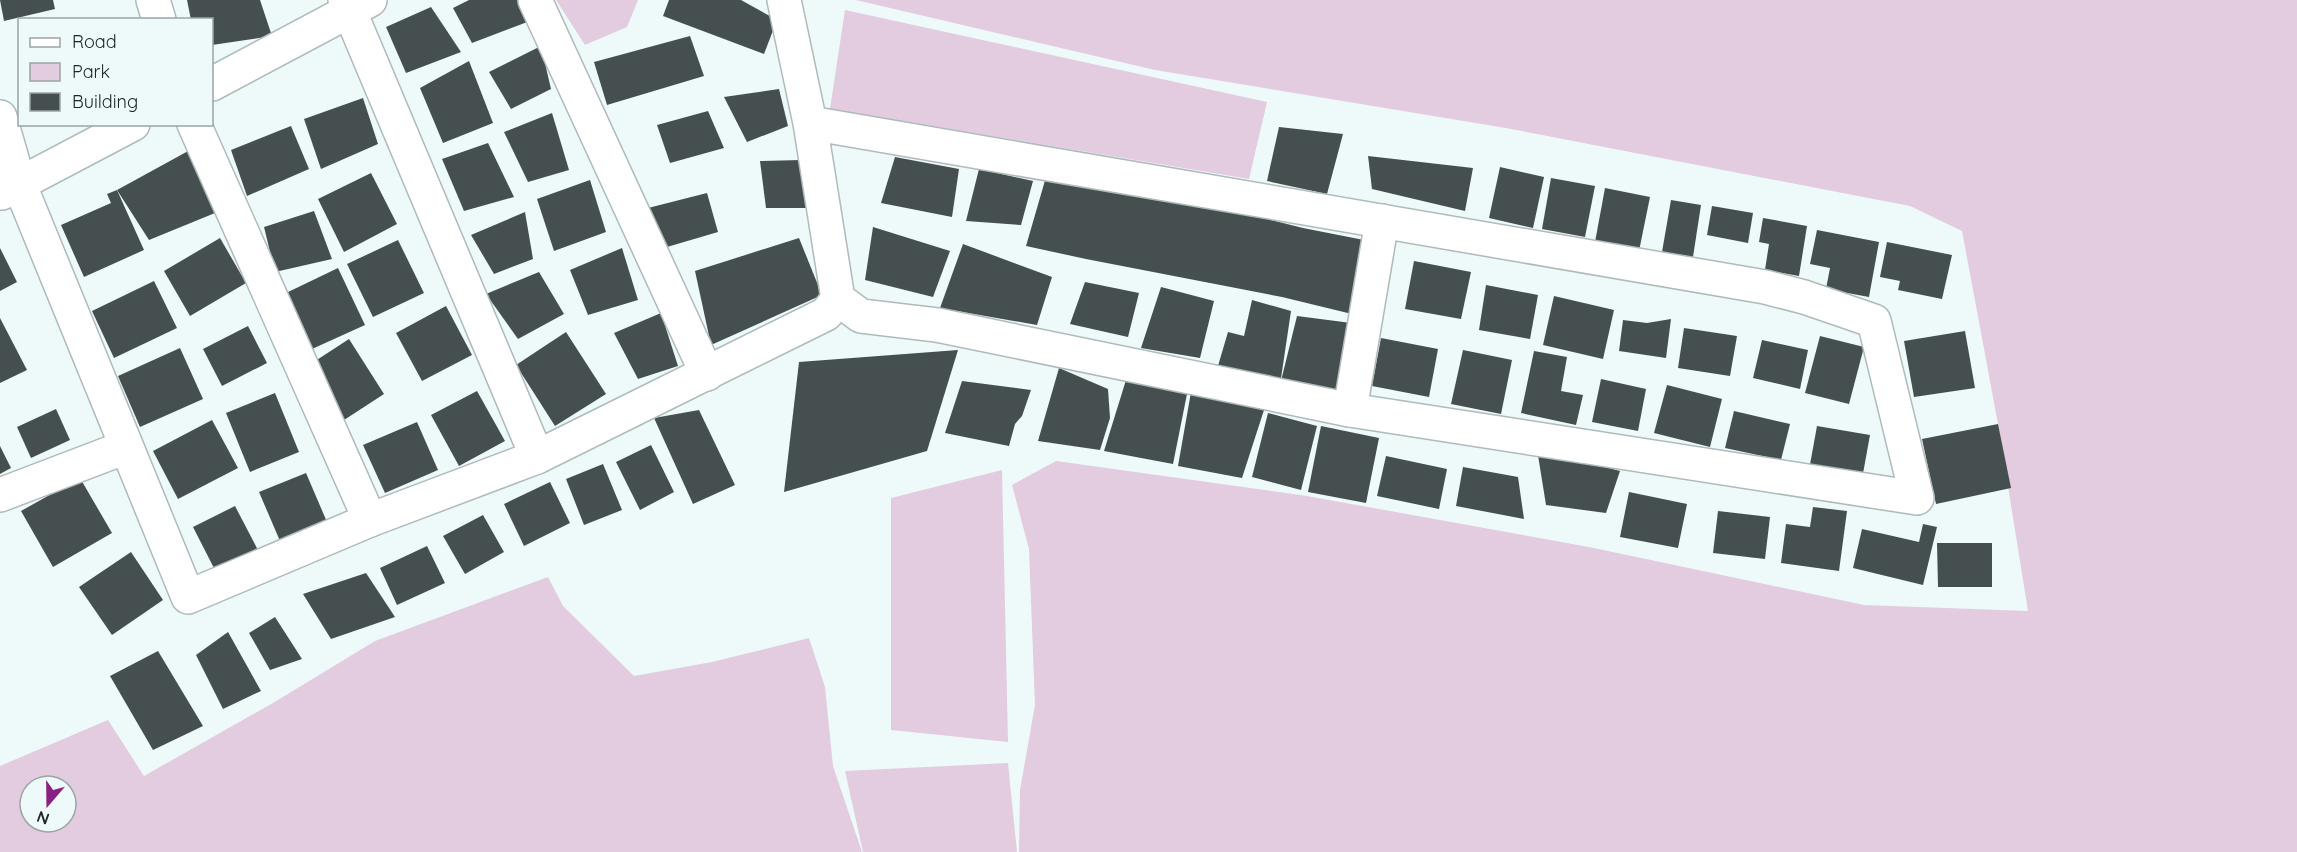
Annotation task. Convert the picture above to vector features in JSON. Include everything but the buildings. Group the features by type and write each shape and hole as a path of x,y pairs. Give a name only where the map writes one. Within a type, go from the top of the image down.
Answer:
{"street":[{"path":"153,0 158,18"},
{"path":"535,0 707,374"},
{"path":"784,0 810,123 838,299 861,316 937,325 1350,410 1917,498 1874,321 1804,297 1765,287 810,123"},
{"path":"213,83 355,4 537,457"},
{"path":"0,117 9,189 126,447 188,597 370,520 537,457 826,314 838,299"},
{"path":"9,189 129,126"},
{"path":"195,126 370,520"},
{"path":"1350,410 1382,221"},
{"path":"0,495 126,447"}],"green space":[{"path":"556,0 638,0 627,27 585,45"},
{"path":"856,0 2297,0 2297,852 1019,852 1020,790 1035,705 1029,549 1012,485 1056,461 1307,496 1589,547 1864,605 2028,611 1998,424 1962,231 1910,206 1506,128 1155,70"},
{"path":"845,10 1267,102 1249,179 830,109"},
{"path":"1002,470 1008,742 891,730 891,498"},
{"path":"548,577 563,606 634,676 712,662 809,638 825,687 833,766 862,852 0,852 0,766 108,720 144,776 273,703 375,641"},
{"path":"1008,763 1017,852 863,852 845,771"}]}
